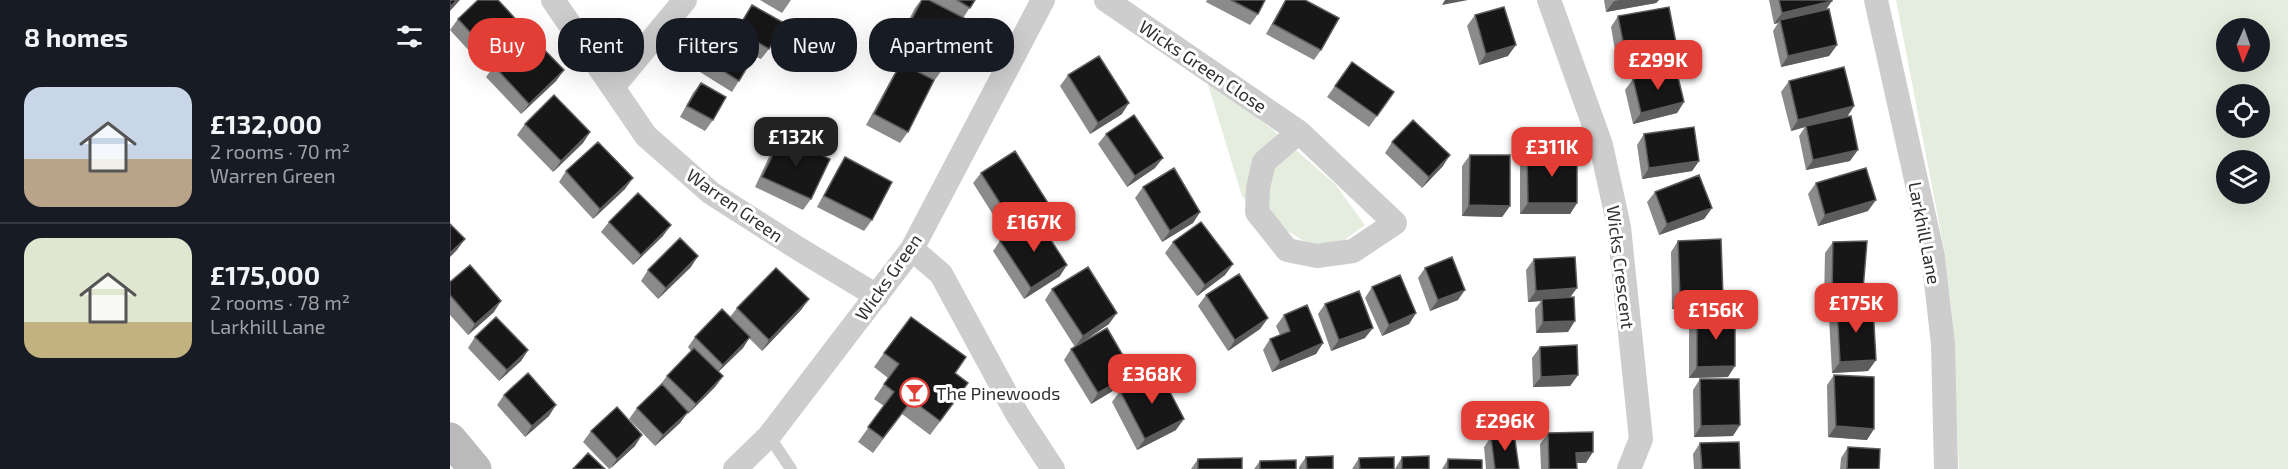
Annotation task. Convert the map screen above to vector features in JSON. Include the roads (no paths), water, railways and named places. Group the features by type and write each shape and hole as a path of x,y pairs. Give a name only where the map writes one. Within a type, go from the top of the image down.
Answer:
{"street":[{"name":"Warren Green","path":"553,0 646,136 711,193 877,296"},
{"path":"613,87 686,0"},
{"name":"Wicks Green","path":"735,469 769,436 912,249 1043,0"},
{"name":"Wicks Green Close","path":"1106,0 1299,132 1395,223 1353,251 1317,256 1287,250 1257,212 1258,188 1264,162 1299,132"},
{"name":"Wicks Crescent","path":"1549,0 1601,145 1619,227 1641,439 1629,469"},
{"name":"Larkhill Lane","path":"1876,0 1933,256 1943,344 1946,469"},
{"path":"912,249 941,274 1017,414 1053,469"},
{"path":"450,439 475,469"}],"lane":[{"path":"769,436 791,469"}],"place":[{"name":"The Pinewoods","path":"915,393"}]}
